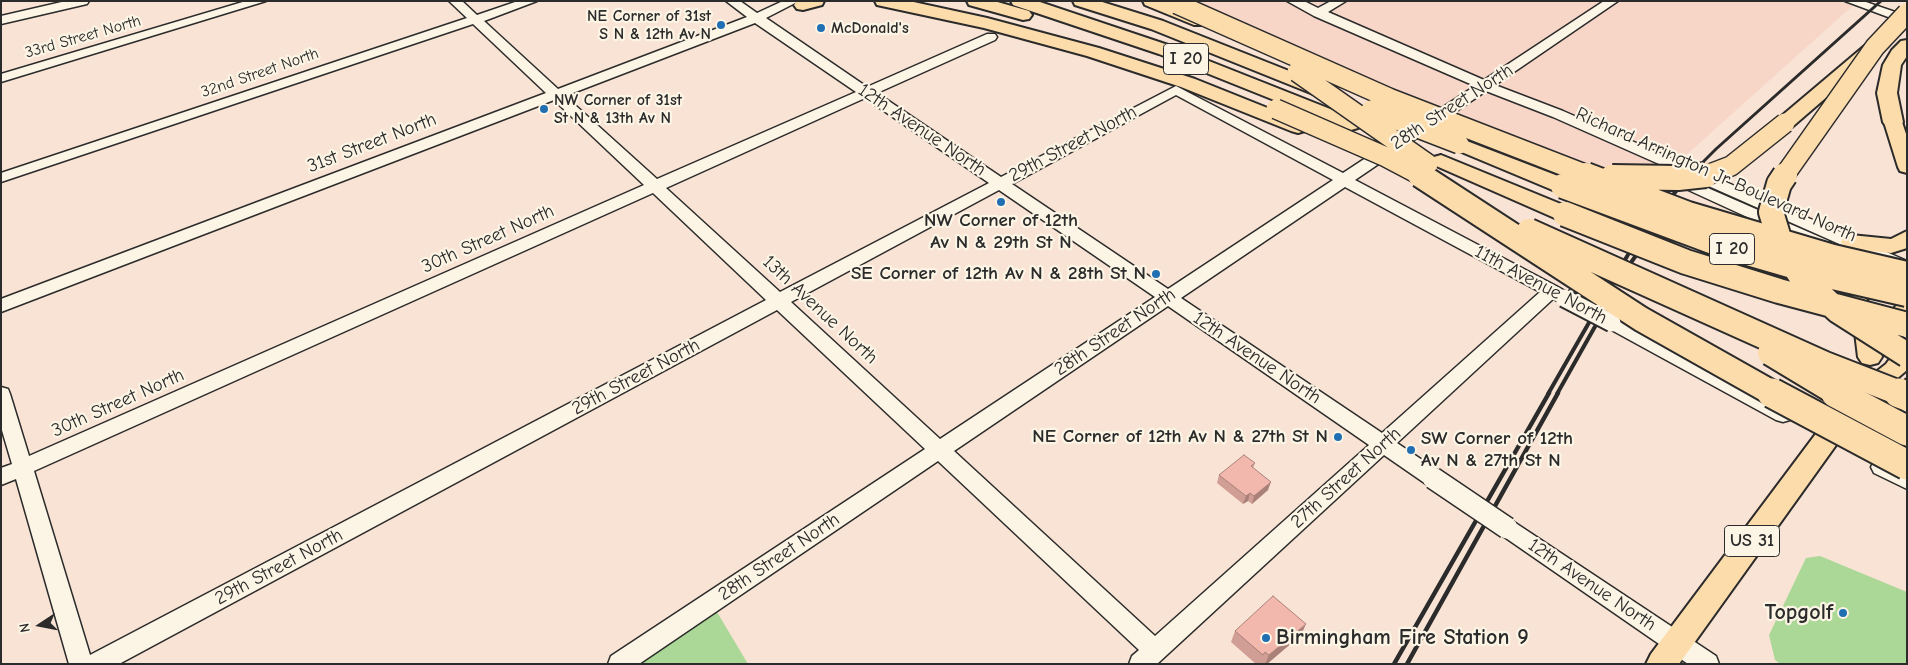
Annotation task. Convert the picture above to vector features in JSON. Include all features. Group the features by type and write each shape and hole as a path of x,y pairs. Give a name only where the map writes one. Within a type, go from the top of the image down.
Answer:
{"highway":[{"path":"883,1 950,15 1093,52 1188,83 1253,108 1825,364 1907,396"},
{"path":"975,1 1131,51 1276,109 1386,157 1430,180 1641,319 1707,358 1907,466"},
{"name":"I 20","path":"1019,1 1156,47 1351,124 1471,174 1499,194 1560,219 1779,291 1907,325"},
{"name":"I 20","path":"1081,1 1157,25 1459,144 1562,178 1727,248 1820,274 1907,294"},
{"path":"1151,1 1228,34 1274,58 1312,82 1468,193 1642,307 1754,372 1907,454"},
{"path":"1174,3 1389,98 1680,211 1738,231 1818,253 1907,274"},
{"path":"1562,178 1604,176 1643,179 1678,178 1710,174 1731,166 1750,154 1875,47 1907,13"},
{"path":"1900,127 1887,93 1892,66 1898,54 1907,46"},
{"path":"1875,47 1779,184 1772,212 1774,227 1781,245 1802,278 1838,310 1907,354"},
{"path":"1560,219 1827,388 1907,431"}],"main road":[{"path":"1900,127 1907,167"},
{"path":"1783,227 1821,256 1847,283 1864,316 1870,357 1865,393"},
{"path":"1852,242 1891,246 1902,243 1907,238"},
{"path":"1870,357 1907,307"},
{"name":"US 31","path":"1669,653 1828,438 1865,393 1894,370 1907,354"}],"street":[{"path":"1,16 55,1"},
{"path":"1,20 83,1"},
{"name":"33rd Street North","path":"1,78 260,1"},
{"name":"13th Avenue North","path":"455,1 939,450 1148,657"},
{"name":"32nd Street North","path":"1,178 531,1"},
{"name":"12th Avenue North","path":"732,1 1507,528 1669,653 1708,664"},
{"name":"Richard Arrington Jr Boulevard North","path":"1293,1 1484,86 1558,114 1907,267"},
{"path":"1318,12 1340,1"},
{"name":"28th Street North","path":"619,664 1612,1"},
{"path":"1851,1 1907,20"},
{"name":"31st Street North","path":"1,306 756,18 806,2"},
{"name":"30th Street North","path":"1,477 991,37"},
{"name":"11th Avenue North","path":"1176,90 1907,481"},
{"name":"29th Street North","path":"96,664 1176,90"},
{"name":"Richard Arrington Jr Boulevard North","path":"1512,98 1549,122 1907,282"},
{"name":"27th Street North","path":"1148,657 1384,444 1558,294"},
{"path":"1,394 81,664"}],"shaded area":[{"path":"1146,1 1858,1 1646,191"}],"green space":[{"name":"Topgolf","path":"1820,556 1907,592 1907,664 1780,664 1775,660 1769,635 1806,558"},
{"path":"714,607 748,664 631,664"}],"building":[{"path":"1244,455 1255,463 1251,466 1271,482 1254,496 1250,493 1246,496 1219,475"},
{"name":"Birmingham Fire Station 9","path":"1273,596 1306,624 1269,655 1265,652 1263,655 1235,631"}],"railway":[{"path":"1690,175 1716,149 1881,1"},
{"path":"1548,394 1641,232 1690,175"},
{"path":"1630,264 1667,211"},
{"path":"1557,394 1597,323"},
{"path":"1394,664 1549,393"},
{"path":"1407,664 1558,393"}],"place":[{"name":"NE Corner of 31st S N & 12th Av N","path":"721,25"},
{"name":"McDonald's","path":"821,28"},
{"name":"NW Corner of 31st St N & 13th Av N","path":"544,109"},
{"name":"NW Corner of 12th Av N & 29th St N","path":"1001,202"},
{"name":"SE Corner of 12th Av N & 28th St N","path":"1156,274"},
{"name":"NE Corner of 12th Av N & 27th St N","path":"1338,437"},
{"name":"SW Corner of 12th Av N & 27th St N","path":"1411,450"},
{"name":"Topgolf","path":"1843,613"},
{"name":"Birmingham Fire Station 9","path":"1266,638"}]}
